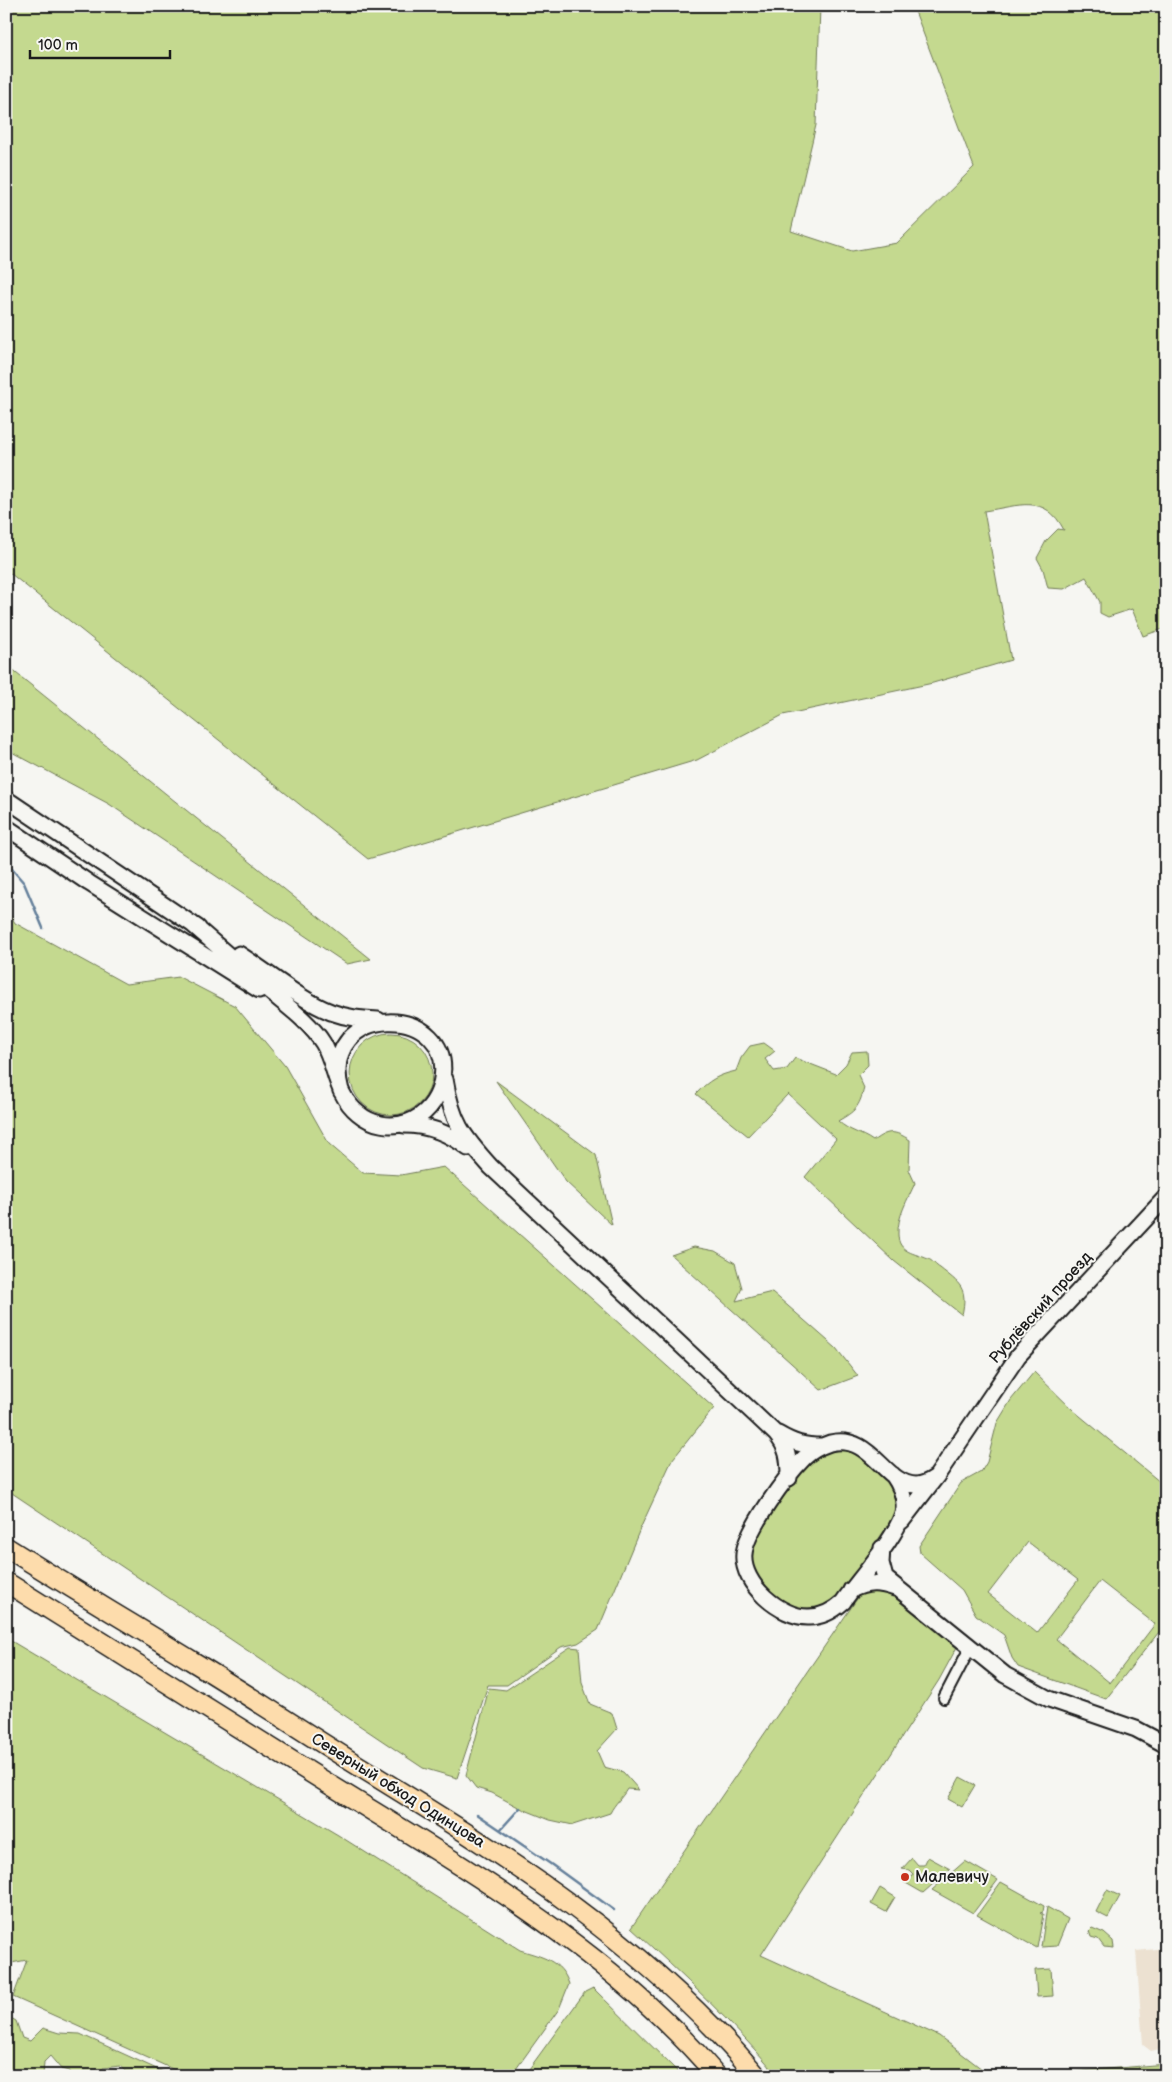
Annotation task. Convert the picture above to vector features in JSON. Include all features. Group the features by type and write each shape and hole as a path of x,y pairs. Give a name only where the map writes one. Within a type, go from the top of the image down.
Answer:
{"highway":[{"name":"Северный обход Одинцова","path":"6,1547 194,1662 546,1885 620,1940 665,1979 730,2043 757,2076"},
{"name":"Северный обход Одинцова","path":"6,1582 432,1848 528,1911 607,1970 676,2032 717,2076"}],"street":[{"path":"6,799 313,1003 348,1017 410,1024 425,1033 436,1047 442,1063 449,1103 456,1124 466,1139 491,1167 776,1434 785,1444 789,1458 789,1478"},
{"path":"6,827 234,976 287,1006"},
{"path":"191,923 287,1006 323,1044 341,1091 350,1106 363,1117 387,1125 415,1125 448,1135 491,1167"},
{"path":"341,1091 339,1065 344,1049 361,1029 385,1020"},
{"path":"387,1125 412,1120 432,1104 440,1088 442,1063"},
{"name":"Рублёвский проезд","path":"898,1525 936,1477 1018,1356 1166,1197"},
{"path":"776,1434 792,1443 804,1446 822,1446 847,1442 862,1448 877,1459 893,1476 905,1483 926,1484 936,1477"},
{"path":"822,1446 804,1457 746,1540 744,1556 747,1572 755,1587 784,1610 808,1617 823,1616 833,1611 851,1590 883,1548 898,1525 904,1509 904,1498 893,1476"},
{"path":"883,1548 882,1571 885,1578 1005,1675 1049,1699 1136,1729 1166,1745"},
{"path":"851,1590 863,1584 873,1583 895,1588"},
{"path":"944,1698 970,1648"}],"shaded area":[{"path":"1166,1948 1166,2051 1164,2048 1151,2051 1143,2045 1136,1951"}],"green space":[{"path":"6,6 820,6 816,125 791,231 852,251 897,243 974,167 913,6 1166,6 1166,628 1143,636 1132,609 1108,617 1100,613 1100,602 1086,577 1064,589 1048,588 1043,569 1037,558 1046,541 1058,529 1064,530 1057,518 1048,511 1040,506 1020,505 984,511 1011,660 933,683 783,715 697,760 368,859 6,570"},
{"path":"6,665 371,959 347,964 109,804 6,749"},
{"path":"6,907 15,923 126,984 179,977 235,1006 285,1066 329,1144 363,1173 401,1175 444,1167 714,1408 672,1460 640,1529 598,1630 578,1643 561,1647 507,1685 488,1685 457,1778 423,1768 6,1489"},
{"path":"391,1033 407,1037 420,1045 428,1058 432,1074 428,1090 420,1103 407,1111 391,1115 375,1111 362,1103 354,1090 350,1074 354,1058 362,1045 375,1037"},
{"path":"764,1043 775,1051 765,1059 774,1071 787,1069 795,1058 836,1074 846,1064 852,1052 867,1051 868,1065 858,1075 864,1088 858,1105 838,1121 847,1128 873,1141 887,1133 900,1134 910,1140 909,1170 915,1183 899,1221 899,1240 904,1249 929,1260 953,1278 961,1287 964,1298 962,1315 894,1261 805,1177 836,1139 788,1094 748,1136 696,1094 714,1079 736,1071 741,1058 750,1046"},
{"path":"496,1081 596,1155 612,1225 566,1182"},
{"path":"694,1247 715,1251 735,1263 742,1288 736,1301 772,1292 836,1348 858,1376 821,1390 671,1255"},
{"path":"1034,1372 1074,1411 1166,1487 1166,1623 1106,1699 1018,1667 1012,1658 1004,1635 976,1615 962,1590 920,1553 919,1546 961,1483 981,1472 987,1462 997,1423 1011,1400","holes":["1028,1542 1078,1580 1037,1633 988,1594","1100,1581 1155,1624 1110,1683 1056,1639"]},
{"path":"834,1448 854,1450 884,1472 896,1496 895,1515 841,1594 825,1606 798,1609 762,1585 756,1576 749,1558 755,1533 808,1461"},
{"path":"866,1590 889,1591 957,1647 939,1680 761,1955 939,2036 991,2076 778,2076 707,1999 631,1928 859,1596"},
{"path":"6,1638 338,1835 520,1950 556,1965 566,1976 569,1984 559,2009 511,2076 188,2076 13,1997 27,1960 6,1964"},
{"path":"570,1647 579,1648 582,1683 590,1704 612,1713 617,1729 597,1751 604,1767 623,1772 639,1790 627,1789 610,1813 573,1825 550,1820 520,1808 492,1793 476,1788 466,1775 489,1688 506,1690"},
{"path":"960,1777 975,1785 962,1807 948,1799"},
{"path":"928,1857 950,1869 923,1893 904,1882 910,1880 913,1874 909,1870 902,1869 912,1858 918,1865 924,1865"},
{"path":"965,1861 998,1880 973,1913 932,1890"},
{"path":"1001,1882 1044,1906 1043,1912 1040,1913 1043,1915 1037,1948 977,1915"},
{"path":"880,1888 895,1897 886,1912 871,1904"},
{"path":"1107,1890 1120,1896 1108,1918 1096,1912"},
{"path":"1047,1907 1068,1919 1057,1946 1041,1947"},
{"path":"1092,1928 1104,1933 1113,1941 1114,1948 1104,1947 1098,1939 1091,1937 1089,1931"},
{"path":"1051,1969 1053,1996 1037,1997 1035,1970"},
{"path":"593,1988 682,2076 524,2076 585,1992"},
{"path":"6,2015 16,2021 22,2038 30,2041 43,2028 59,2033 80,2034 172,2076 132,2076 120,2066 103,2068 99,2076 70,2076 69,2071 61,2069 50,2056 44,2062 43,2076 6,2076"},
{"path":"1166,2064 1166,2076 1022,2076"}],"waterway":[{"path":"6,862 24,883 43,928"},
{"path":"501,1829 520,1808"},
{"path":"477,1814 614,1910"}],"place":[{"name":"Малевичу","path":"905,1877"}]}
